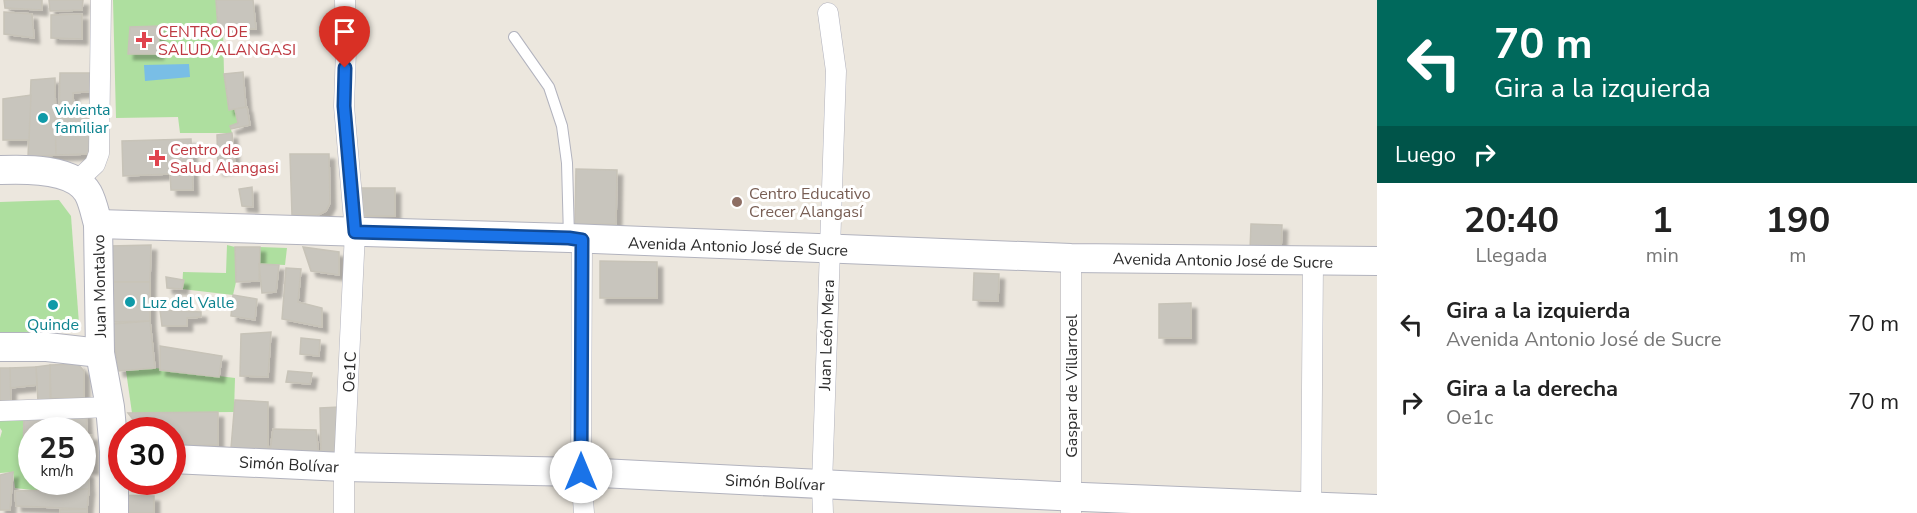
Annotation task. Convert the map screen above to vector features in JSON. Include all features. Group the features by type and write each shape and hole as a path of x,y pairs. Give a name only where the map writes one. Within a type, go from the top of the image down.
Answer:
{"street":[{"path":"0,170 26,169 65,176 77,181 95,164 99,153 101,0"},
{"path":"345,0 344,106 355,232"},
{"name":"Juan León Mera","path":"823,513 828,249 835,139 836,71 828,13"},
{"name":"Juan Montalvo","path":"77,181 87,191 98,224 100,352 112,417"},
{"name":"Avenida Antonio José de Sucre","path":"98,224 1071,258 1377,261"},
{"name":"Oe1C","path":"344,513 355,232"},
{"path":"575,239 584,513"},
{"name":"Gaspar de Villarroel","path":"1071,258 1071,505"},
{"path":"1311,509 1312,262"},
{"path":"0,347 47,347 100,352"},
{"path":"0,411 110,407"},
{"name":"Simón Bolívar","path":"186,460 344,467 581,472 822,485 1071,505 1377,509"},
{"name":"Juan Montalvo","path":"114,513 115,495"}],"lane":[{"path":"514,37 549,87 562,126 575,239"}],"green space":[{"path":"113,0 216,0 218,28 223,29 224,74 229,109 235,109 238,123 230,126 232,133 180,133 178,117 116,118"},
{"path":"59,200 71,216 79,324 72,330 0,333 0,202"},
{"path":"227,245 235,247 236,282 233,295 182,289 183,272 226,273"},
{"path":"260,247 287,248 285,265 259,264"},
{"path":"155,368 235,378 234,412 132,413 126,371"},
{"path":"0,414 24,414 24,417 18,417 18,488 15,488 13,472 0,473 2,431"}],"water":[{"path":"189,64 190,77 145,81 144,65"}],"building":[{"path":"4,0 42,0 42,10 5,8"},
{"path":"49,0 83,0 82,10 50,11"},
{"path":"216,0 253,0 256,29 218,29"},
{"path":"4,12 32,14 34,38 4,34"},
{"path":"82,14 82,39 51,38 51,15"},
{"name":"CENTRO DE SALUD ALANGASI","path":"159,26 158,54 128,54 130,27"},
{"path":"243,72 246,107 229,110 224,74"},
{"path":"60,73 94,73 94,91 73,93 74,114 59,114"},
{"name":"vivienta familiar","path":"55,78 56,155 28,157 31,80"},
{"path":"31,95 29,140 3,140 3,99"},
{"path":"247,107 250,125 231,129 230,126 238,123 235,109"},
{"path":"89,117 90,154 56,155 55,118"},
{"path":"232,133 235,167 218,170 217,135"},
{"name":"Centro de Salud Alangasi","path":"191,139 193,190 171,190 170,174 123,176 122,141"},
{"path":"290,154 329,154 330,203 326,211 318,215 292,215"},
{"path":"576,169 617,170 616,224 575,224"},
{"path":"252,187 253,207 242,206 239,189"},
{"path":"360,188 395,188 395,216 359,216"},
{"path":"1251,224 1282,225 1281,251 1250,250"},
{"path":"151,245 150,282 109,282 109,246"},
{"path":"235,247 260,247 259,281 236,282"},
{"path":"303,247 339,252 339,275 311,271"},
{"path":"600,261 657,262 657,298 600,298"},
{"path":"259,264 279,265 276,292 262,293"},
{"path":"286,268 301,269 298,302 322,308 322,327 282,319"},
{"path":"974,273 999,274 998,301 973,300"},
{"path":"166,277 184,280 182,289 167,288"},
{"name":"Luz del Valle","path":"109,282 150,282 150,321 109,322"},
{"path":"233,295 257,299 255,320 231,316"},
{"path":"1191,303 1191,338 1159,338 1159,304"},
{"path":"160,310 201,312 201,317 187,318 187,326 162,326"},
{"path":"150,321 155,368 118,371 112,324"},
{"path":"271,332 268,377 240,376 241,334"},
{"path":"301,338 320,340 319,356 300,354"},
{"path":"160,346 222,356 219,377 160,370"},
{"path":"78,364 84,371 84,398 51,398 50,365"},
{"path":"50,365 50,403 38,402 36,367"},
{"path":"36,367 37,385 10,388 10,368"},
{"path":"0,368 10,368 11,406 0,407"},
{"path":"288,371 312,373 310,384 286,382"},
{"path":"235,400 268,402 268,451 231,448"},
{"path":"339,407 337,455 321,454 320,408"},
{"path":"65,412 86,412 86,417 65,417"},
{"path":"65,412 65,417 43,417 43,413"},
{"path":"218,412 218,445 186,446 186,417 131,417 128,413"},
{"path":"43,413 43,417 24,417 24,414"},
{"path":"273,429 316,430 319,456 270,451"},
{"path":"13,472 10,510 0,510 0,475"},
{"path":"15,491 18,491 18,495 88,495 87,509 16,506"},
{"path":"118,495 154,496 154,513 117,513"},
{"path":"87,509 87,513 60,513 60,510"}],"place":[{"name":"CENTRO DE SALUD ALANGASI","path":"144,40"},
{"name":"vivienta familiar","path":"43,118"},
{"name":"Centro de Salud Alangasi","path":"157,158"},
{"name":"Centro Educativo Crecer Alangasí","path":"737,202"},
{"name":"Luz del Valle","path":"130,302"},
{"name":"Quinde","path":"53,305"}],"route":[{"path":"345,68 344,106 355,232 582,240 581,472"}]}
